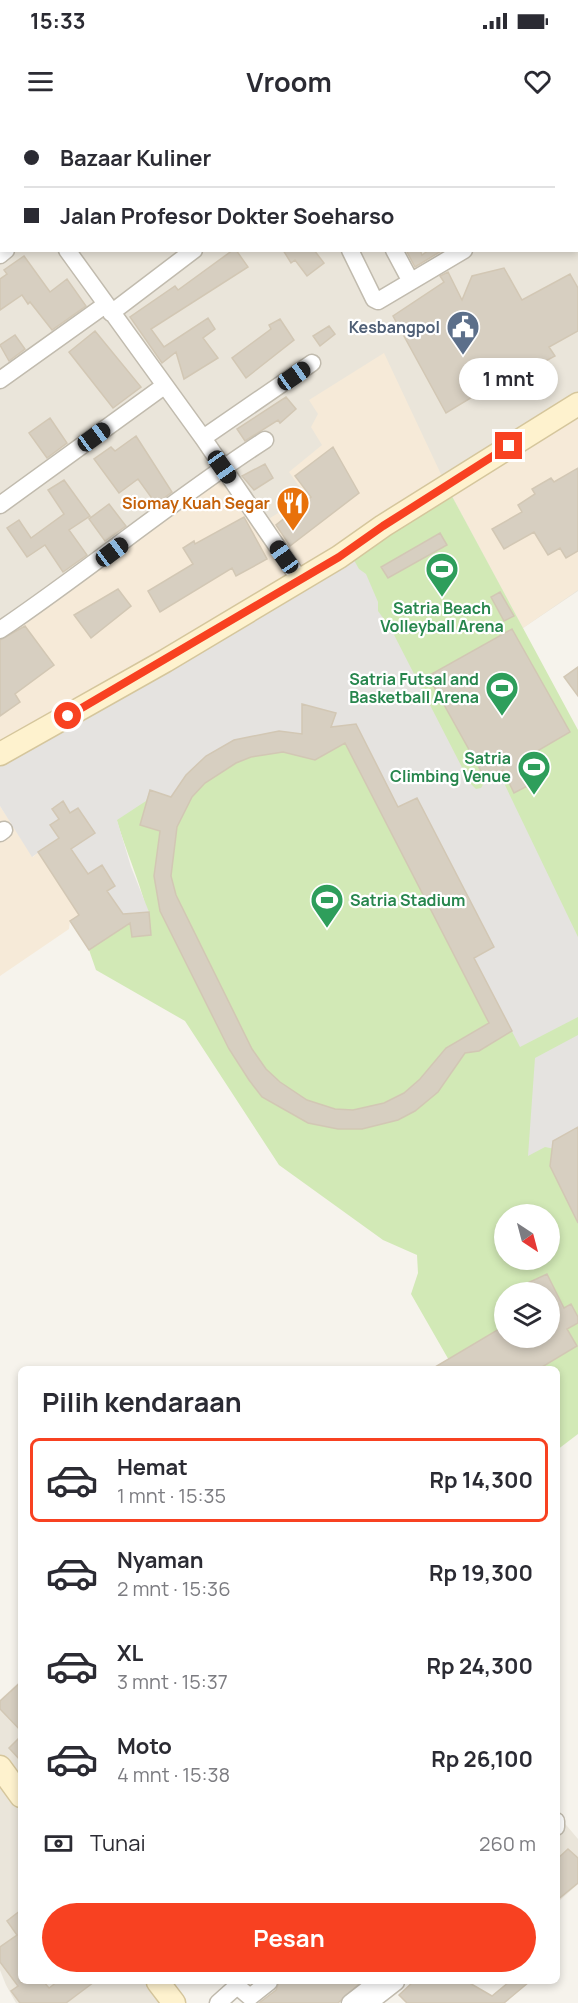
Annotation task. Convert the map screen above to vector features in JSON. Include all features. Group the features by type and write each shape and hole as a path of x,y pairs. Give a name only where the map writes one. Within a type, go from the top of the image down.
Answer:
{"street":[{"path":"68,252 203,438 300,580"},
{"path":"0,380 191,252"},
{"path":"351,252 376,300 390,295 410,280 460,252"},
{"path":"395,252 410,280"},
{"path":"203,438 312,363"},
{"path":"0,505 164,386"},
{"path":"2,747 165,661 300,580 578,404"},
{"path":"0,630 73,581 222,467 265,440"},
{"path":"0,1767 18,1792"},
{"path":"160,1984 174,2003"},
{"path":"218,2003 237,1986 250,1997 266,1984"},
{"path":"350,2003 385,1984"},
{"path":"369,2003 387,1984"}],"shaded area":[{"path":"0,252 578,252 578,591 523,628 447,487 0,758"},
{"path":"384,353 447,487 0,758 0,633 218,473 257,526 306,496 289,472 322,445 311,427 318,414 309,400"},
{"path":"578,406 578,590 523,628 447,487"},
{"path":"350,553 359,569 366,574 378,602 378,611 391,629 470,783 476,789 481,788 486,780 498,773 505,774 508,780 503,781 578,937 578,1017 520,1047 474,958 493,947 417,798 398,807 356,725 331,727 336,713 303,705 302,734 279,731 234,740 171,797 150,790 146,801 117,820 131,867 149,912 130,913 125,917 119,908 108,914 107,891 115,885 102,865 88,874 71,849 94,833 78,808 70,813 63,802 52,808 59,819 50,825 59,838 32,857 0,806 0,758"},
{"path":"0,806 33,857 38,852 79,915 70,921 69,929 0,976"},
{"path":"578,1035 578,1137 555,1149 545,1147 528,1156 535,1058"},
{"path":"18,1683 18,1984 161,1984 176,2003 16,2003 0,1970 0,1700"},
{"path":"560,1818 578,1839 578,1884 560,1900"}],"green space":[{"path":"447,487 578,730 578,1434 560,1448 560,1366 452,1366 411,1294 418,1273 417,1255 383,1240 279,1165 185,1021 96,970 89,950 118,931 115,924 129,913 132,937 151,934 141,892 117,821 0,772"}],"building":[{"path":"230,252 237,252 248,267 151,329 164,347 208,318 215,329 203,338 218,358 184,379 176,352 162,363 130,317 175,286 178,290"},
{"path":"284,252 316,252 324,263 307,276 295,260 291,263"},
{"path":"407,252 421,252 422,255 426,252 440,252 415,267"},
{"path":"24,256 50,292 67,279 86,306 52,330 22,295 0,310 0,279 7,274 4,270"},
{"path":"504,268 522,300 570,274 578,288 578,331 549,347 555,356 507,382 505,377 446,413 393,316 444,282 440,276 448,272 462,300 472,276"},
{"path":"280,319 294,340 246,378 232,358 271,329 269,325"},
{"path":"329,326 335,334 320,346 313,336"},
{"path":"95,331 141,387 113,408 69,352"},
{"path":"15,335 25,349 9,361 0,345"},
{"path":"286,397 296,409 280,423 278,420 245,441 237,429"},
{"path":"50,418 67,443 47,458 29,433"},
{"path":"136,436 172,492 156,504 138,479 119,493 94,459 111,447 115,451"},
{"path":"333,447 359,493 290,546 276,525 311,497 295,476"},
{"path":"265,464 273,478 254,490 242,476"},
{"path":"578,468 578,551 566,558 560,548 548,555 534,532 504,549 492,529 522,512 518,505 535,494 532,489 551,478 554,482"},
{"path":"64,480 90,516 69,530 87,555 63,572 45,545 27,557 7,528 19,520 31,538 64,514 48,490"},
{"path":"109,504 126,526 105,541 89,519"},
{"path":"244,517 267,559 236,576 232,568 160,612 148,591 193,564 183,548 194,541 195,544"},
{"path":"440,533 447,545 388,578 381,567"},
{"path":"118,589 131,606 91,638 74,615"},
{"path":"500,592 514,616 504,621 491,597"},
{"path":"25,626 54,665 15,694 20,702 0,716 0,640"},
{"path":"512,629 570,732 532,754 543,778 514,793 503,770 486,780 428,676"},
{"path":"578,667 578,696 564,677"},
{"path":"302,704 336,713 331,727 356,724 398,807 417,798 494,947 474,958 512,1031 479,1051 465,1053 438,1092 415,1111 398,1120 362,1129 338,1129 308,1123 262,1097 249,1080 229,1049 160,911 154,876 160,831 140,825 150,790 171,797 186,775 206,756 234,740 279,731 302,734","holes":["345,743 489,1023 446,1048 420,1079 404,1093 384,1103 353,1110 335,1109 307,1100 280,1082 266,1069 252,1049 176,895 171,876 177,827 192,797 205,783 236,763 251,757 283,752 315,760"]},
{"path":"63,801 70,813 78,808 95,833 71,849 88,874 102,865 115,886 107,891 123,914 149,912 151,935 132,937 130,923 89,950 70,921 79,915 38,852 59,838 50,825 59,819 52,809"},
{"path":"578,1127 578,1223 550,1166 553,1141"},
{"path":"547,1274 551,1282 530,1282"},
{"path":"560,1300 564,1308 571,1304 578,1317 578,1323 567,1329 577,1346 544,1366 437,1366 494,1332 494,1348 560,1348"},
{"path":"18,1685 18,1728 0,1709 0,1701"},
{"path":"18,1739 18,1758 9,1748"},
{"path":"568,1849 578,1858 578,1883 560,1898 560,1856"},
{"path":"18,1912 18,1984 46,1984 49,1988 54,1984 91,1984 66,2003 20,2003 11,1991 18,1986 0,1962 0,1947 17,1935 7,1921"},
{"path":"278,1984 359,1984 338,2003 259,2003 276,1990"},
{"path":"411,1984 471,1984 492,1996 507,1984 527,1984 504,2003 407,2003 399,1995"}],"place":[{"name":"Kesbangpol","path":"463,356"},
{"name":"Siomay Kuah Segar","path":"293,532"},
{"name":"Satria Beach Volleyball Arena","path":"442,598"},
{"name":"Satria Futsal and Basketball Arena","path":"502,717"},
{"name":"Satria Climbing Venue","path":"534,796"},
{"name":"Satria Stadium","path":"327,929"}],"route":[{"path":"68,716 242,616 339,557 383,526 509,446"}]}
